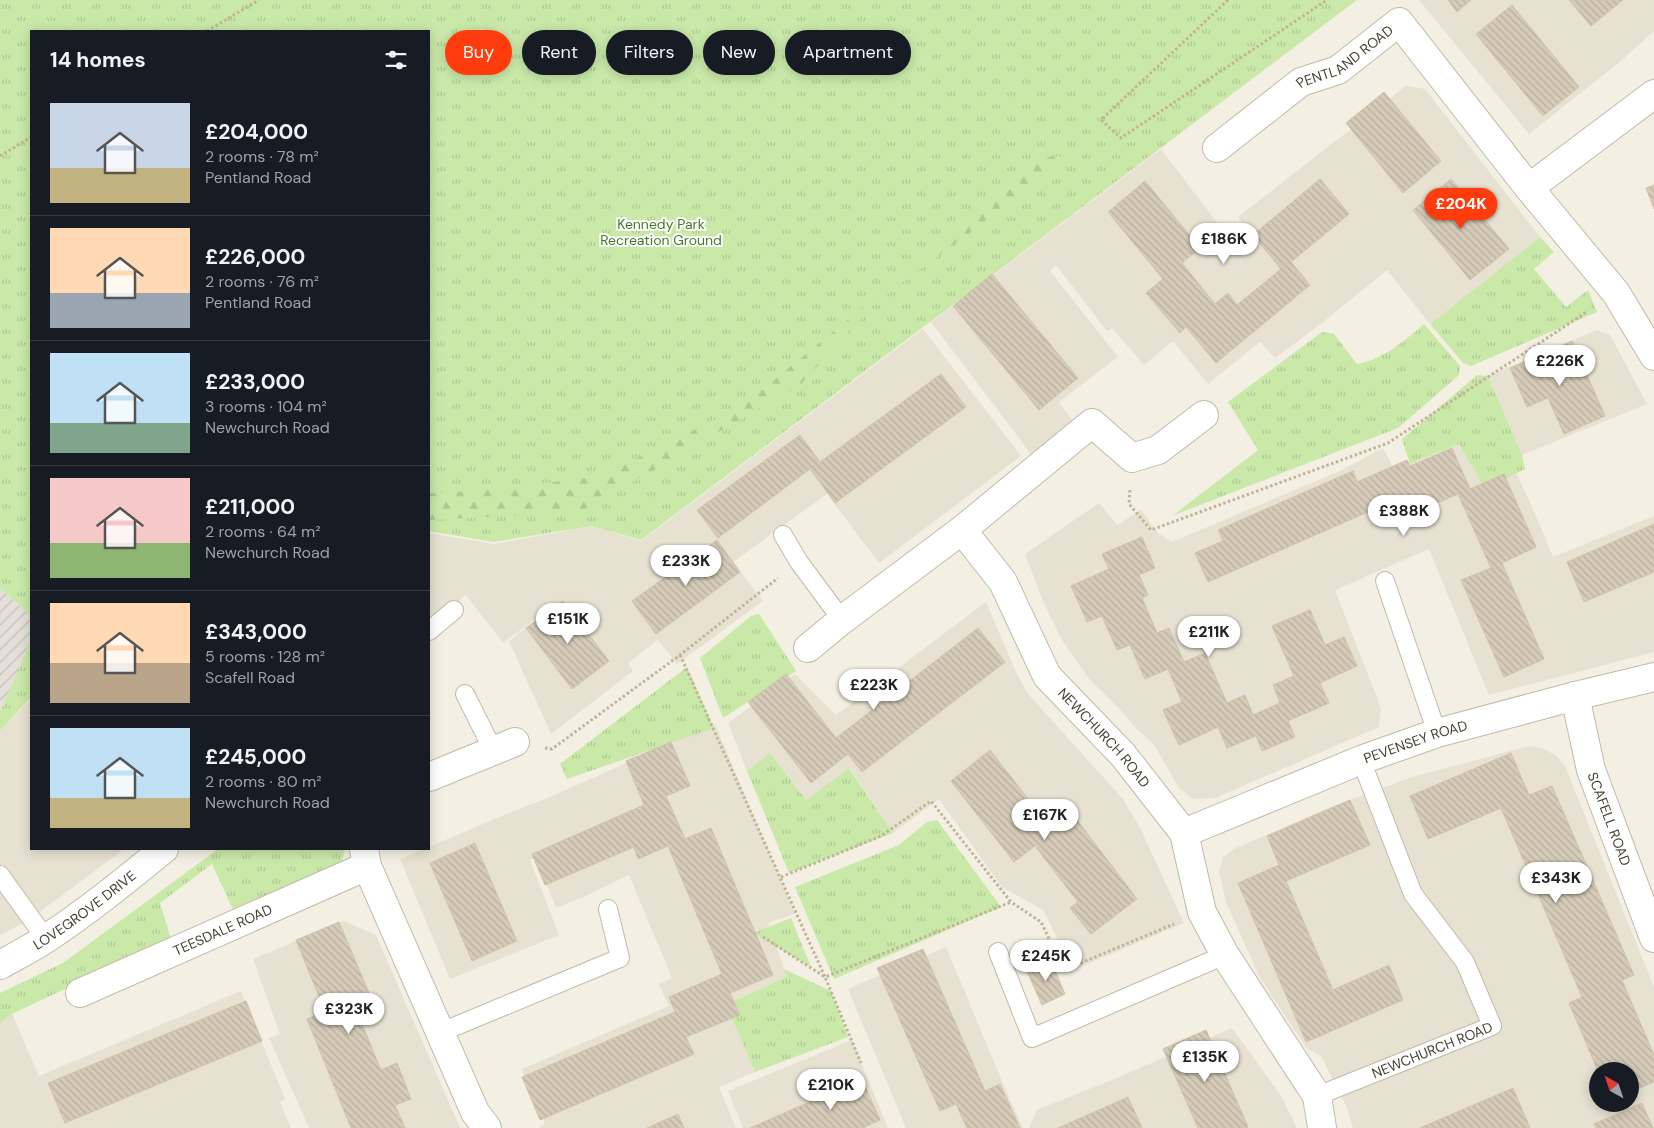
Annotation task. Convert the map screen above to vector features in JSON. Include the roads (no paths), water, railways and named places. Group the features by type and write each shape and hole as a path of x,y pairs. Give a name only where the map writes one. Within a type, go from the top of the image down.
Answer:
{"street":[{"name":"PENTLAND ROAD","path":"1217,148 1301,82 1338,70 1399,22 1529,188 1616,293 1651,346"},
{"path":"1529,188 1654,94"},
{"path":"808,648 842,620 962,530 1092,423 1132,458 1158,450 1204,415"},
{"name":"NEWCHURCH ROAD","path":"962,530 1002,582 1047,676 1123,755 1184,833 1202,912 1225,955 1317,1096 1322,1128"},
{"name":"PEVENSEY ROAD","path":"1184,833 1361,760 1437,733 1575,696 1654,678"},
{"name":"SCAFELL ROAD","path":"1575,696 1591,770 1654,938"},
{"path":"430,777 504,746"},
{"name":"LOVEGROVE DRIVE","path":"0,965 81,915 163,850"},
{"name":"TEESDALE ROAD","path":"80,993 366,858 439,1033 475,1112 486,1128"}],"lane":[{"path":"783,535 799,562 842,620"},
{"path":"1385,581 1437,733"},
{"path":"430,630 454,610"},
{"path":"465,694 504,746"},
{"name":"NEWCHURCH ROAD","path":"1317,1096 1492,1026 1465,962 1413,894 1361,760"},
{"path":"0,875 46,938"},
{"path":"439,1033 620,958 608,909"},
{"path":"998,952 1032,1038 1225,955"}],"park label":[{"name":"Kennedy Park Recreation Ground","path":"661,232"}]}
